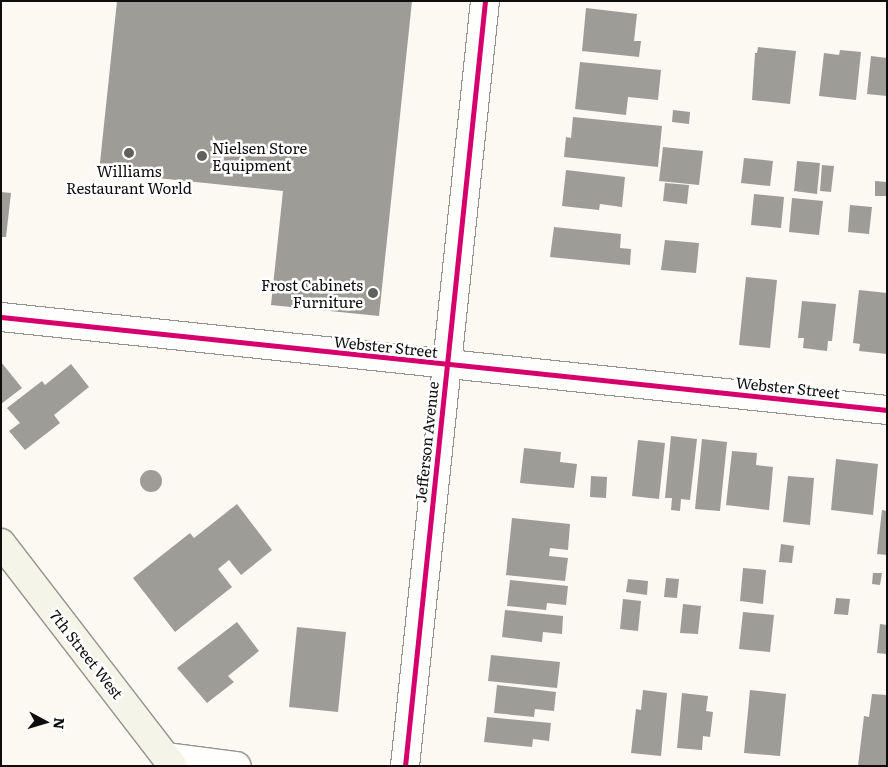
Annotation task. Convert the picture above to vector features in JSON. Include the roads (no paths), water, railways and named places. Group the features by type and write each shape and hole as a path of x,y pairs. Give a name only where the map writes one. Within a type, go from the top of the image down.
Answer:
{"main road":[{"name":"7th Street West","path":"1,543 169,761"}],"street":[{"name":"Jefferson Avenue","path":"405,766 486,1"},
{"name":"Webster Street","path":"1,317 447,366 887,410"},
{"path":"169,761 236,766"}],"place":[{"name":"Williams Restaurant World","path":"129,153"},
{"name":"Nielsen Store Equipment","path":"202,156"},
{"name":"Frost Cabinets Furniture","path":"373,293"}]}
